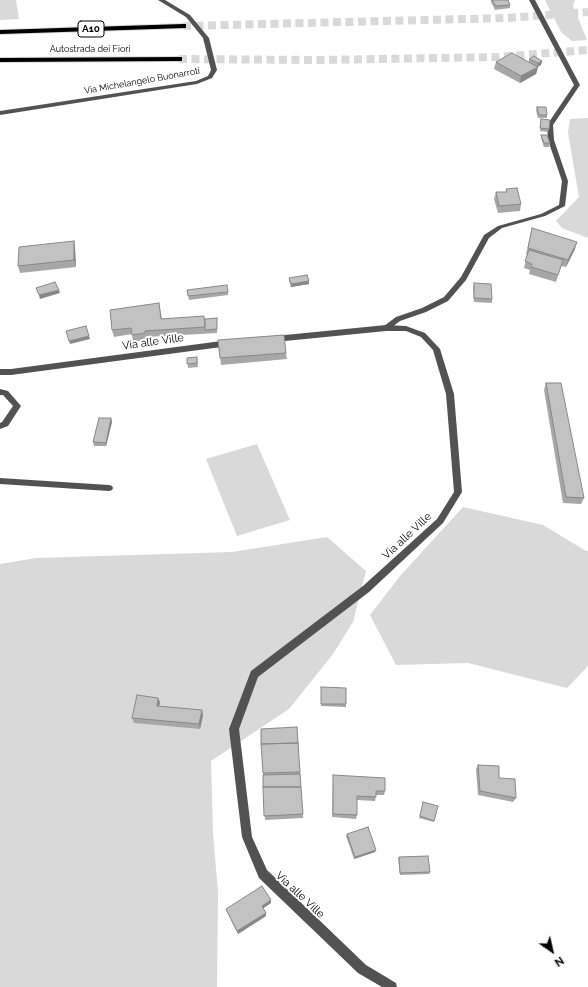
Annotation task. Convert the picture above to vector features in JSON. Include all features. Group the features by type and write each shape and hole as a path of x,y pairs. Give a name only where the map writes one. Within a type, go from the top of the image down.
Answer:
{"highway":[{"name":"Autostrada dei Fiori","path":"0,32 183,26"},
{"name":"Autostrada dei Fiori","path":"0,60 179,59"}],"street":[{"name":"Via Michelangelo Buonarroti","path":"0,113 197,82 210,77 214,70 206,38 188,16 162,0"},
{"path":"386,328 398,319 424,310 446,299 464,278 486,237 500,227 543,215 562,206 565,181 551,140 550,125 577,85 532,0"},
{"name":"Via alle Ville","path":"269,339 386,328 406,329 423,335 436,349 450,394 458,492 440,521 366,589 254,674 234,729 247,837 263,874 362,969 392,987"},
{"name":"Via alle Ville","path":"0,372 11,372 237,342"},
{"path":"0,392 5,393 16,406 5,424 0,426"},
{"path":"0,481 109,488"}],"shaded area":[{"path":"0,0 16,0 19,19 0,20"},
{"path":"545,0 575,0 573,6 587,40 572,41 561,32"},
{"path":"588,118 588,238 562,228 556,221 579,197 568,133 570,119"},
{"path":"257,444 290,520 237,536 206,459"},
{"path":"463,507 543,525 588,551 588,666 567,688 468,663 396,665 370,615 400,576"},
{"path":"327,537 366,571 353,622 333,654 289,709 211,761 213,833 218,892 217,987 0,987 0,564 36,558 232,552"}],"building":[{"path":"492,0 508,0 510,5 496,6"},
{"path":"512,53 538,67 521,76 496,62"},
{"path":"534,56 542,61 538,63 529,59"},
{"path":"537,107 546,107 547,115 539,115"},
{"path":"541,119 550,120 549,129 540,128"},
{"path":"541,135 547,135 550,143 544,143"},
{"path":"517,188 521,204 499,206 496,192 507,192 506,189"},
{"path":"532,228 577,242 568,260 528,248"},
{"path":"74,241 74,260 18,266 19,247"},
{"path":"529,250 563,260 558,275 531,267 532,264 525,261"},
{"path":"307,275 309,281 291,284 289,278"},
{"path":"55,282 59,290 39,295 36,288"},
{"path":"474,283 491,284 492,299 474,298"},
{"path":"227,285 228,292 188,296 187,290"},
{"path":"159,303 161,319 204,316 205,327 145,331 145,333 132,335 131,328 112,330 110,310"},
{"path":"217,318 217,329 205,330 205,319"},
{"path":"86,326 89,336 69,341 66,331"},
{"path":"284,335 286,353 220,358 218,340"},
{"path":"197,357 197,363 187,364 187,358"},
{"path":"546,383 561,383 584,498 566,497"},
{"path":"99,418 111,418 106,443 93,442"},
{"path":"321,687 346,688 346,704 321,704"},
{"path":"137,695 158,698 157,706 202,710 199,724 132,718"},
{"path":"297,727 298,743 261,744 261,729"},
{"path":"298,743 300,772 263,773 261,744"},
{"path":"478,765 499,766 499,778 515,779 516,798 480,791"},
{"path":"300,774 301,787 263,787 263,775"},
{"path":"333,775 385,778 385,791 376,791 376,797 357,796 357,815 333,814"},
{"path":"263,787 301,787 303,814 264,816"},
{"path":"423,802 438,806 434,821 420,816"},
{"path":"368,827 376,850 355,857 347,834"},
{"path":"428,856 430,872 400,873 399,857"},
{"path":"262,886 271,900 262,906 266,913 237,931 226,909"}],"tunnel":[{"path":"183,26 507,18 588,12"},
{"path":"179,59 319,60 498,57 588,50"}]}
